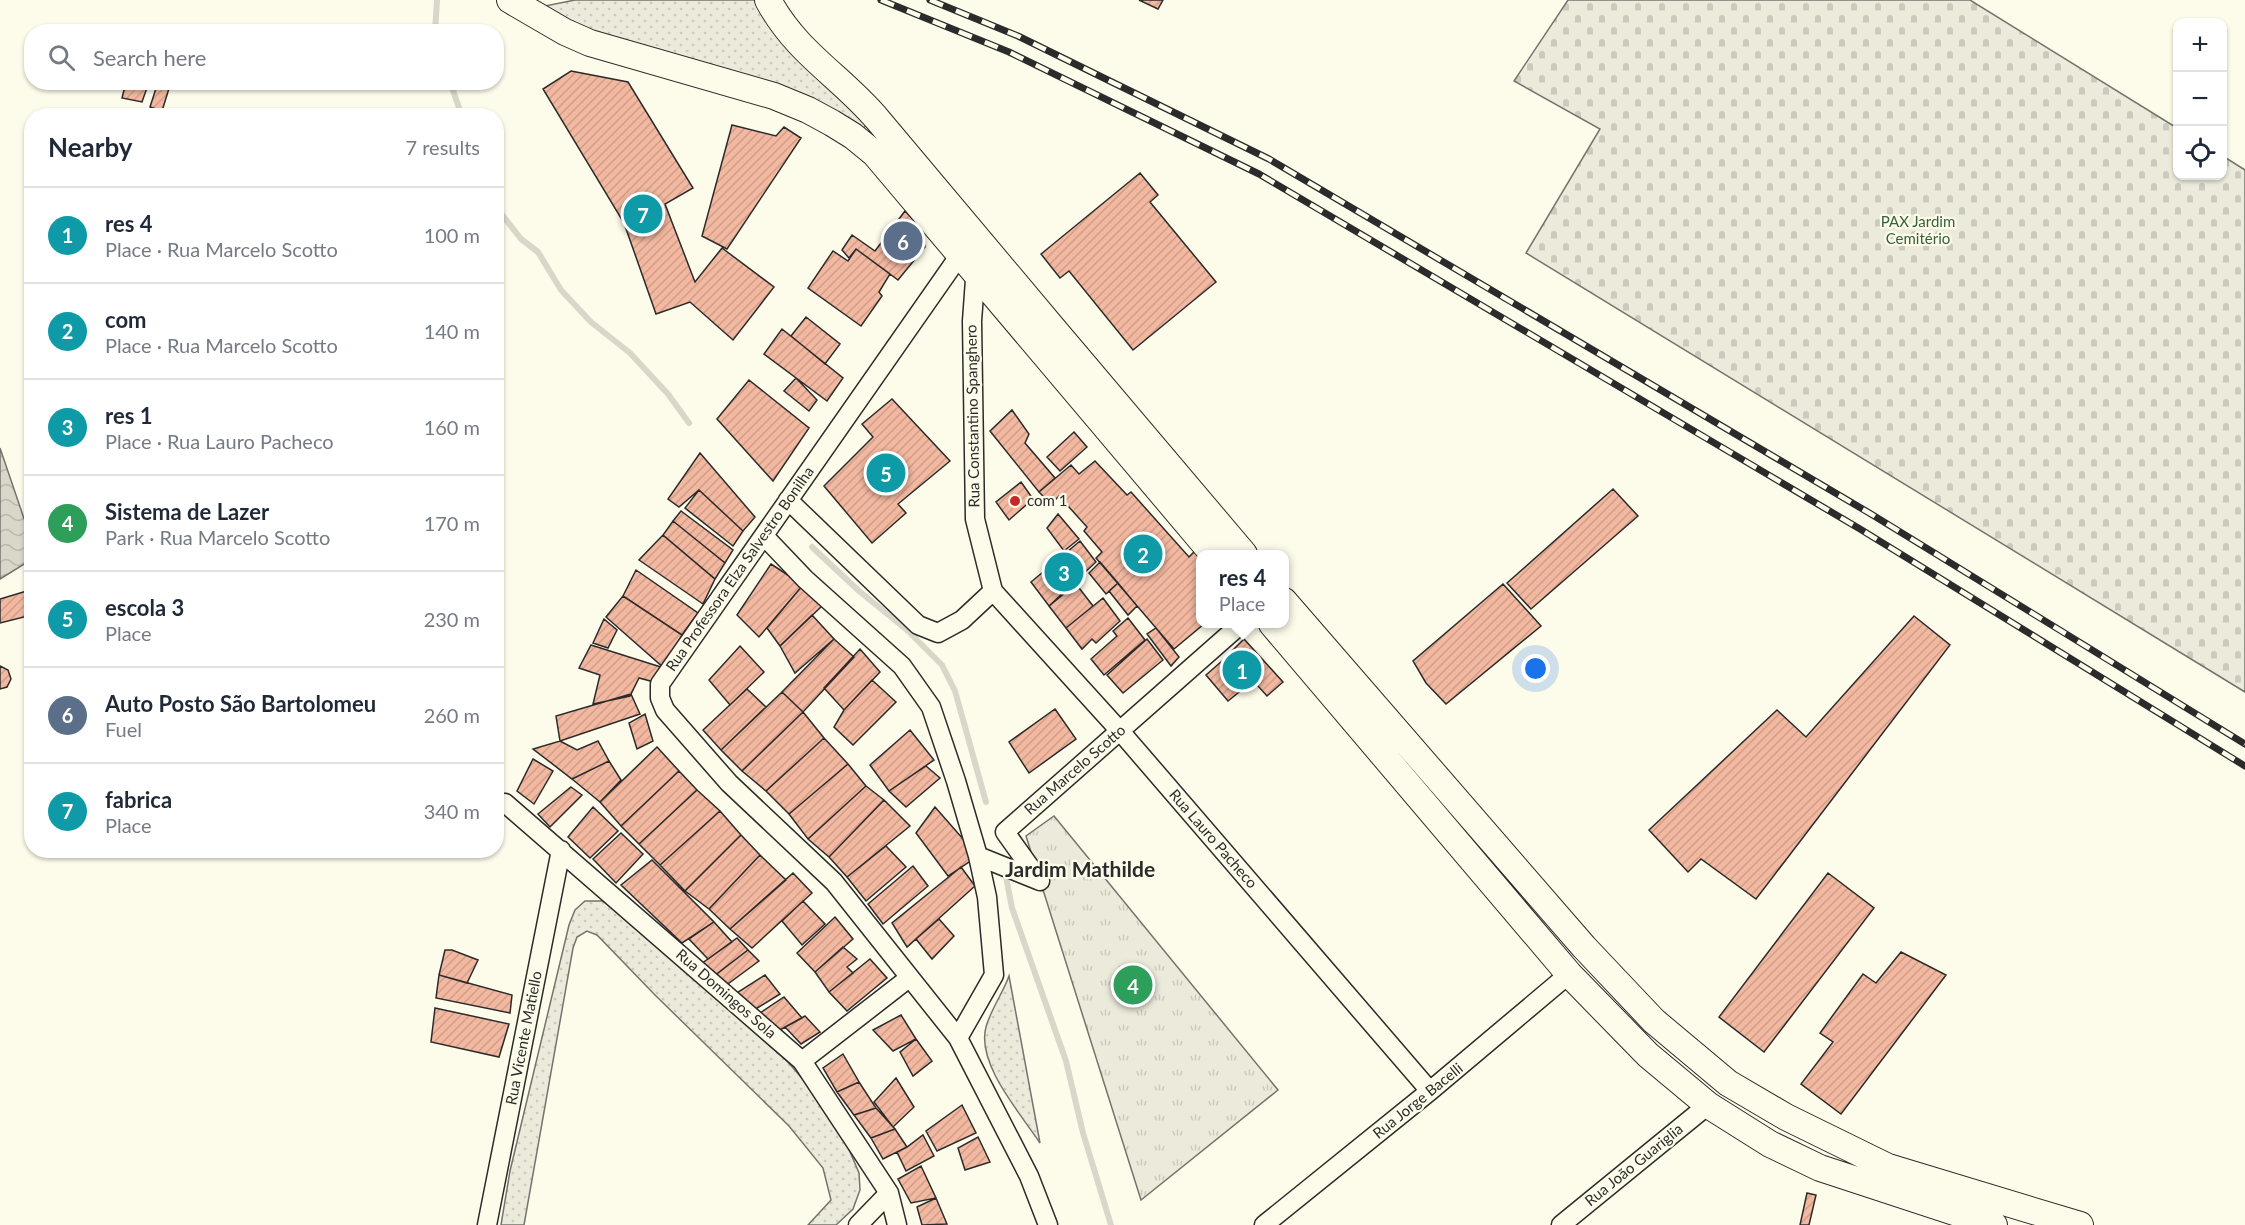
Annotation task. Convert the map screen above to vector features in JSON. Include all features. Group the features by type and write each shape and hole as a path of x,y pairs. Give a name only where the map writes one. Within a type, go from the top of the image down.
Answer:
{"main road":[{"path":"510,0 565,32 590,43 774,96 816,114 853,135 875,154 971,255 1239,550"},
{"path":"768,0 796,43 876,118 971,255 1209,550"},
{"path":"1289,607 1576,939 1646,1013 1728,1083 1826,1138 1888,1167 2004,1213 2080,1225"},
{"path":"1275,628 1569,974 1648,1055 1708,1106 1770,1144 1821,1168 1994,1225"},
{"path":"1708,1106 1733,1100 1762,1104"}],"street":[{"name":"Rua Professora Elza Salvestro Bonilha","path":"971,255 788,500 660,684 660,698 665,710 729,783 834,882 958,1038 1029,1176 1048,1225"},
{"name":"Rua Constantino Spanghero","path":"971,255 975,519 993,591"},
{"path":"788,500 918,625 938,633 962,620 993,591"},
{"path":"764,536 805,579 902,666 931,707 956,781 978,856 987,897 993,975 958,1038"},
{"name":"Rua Lauro Pacheco","path":"993,591 1120,730 1430,1091"},
{"name":"Rua Marcelo Scotto","path":"978,856 1040,881 1005,832 1236,628"},
{"name":"Rua Domingos Sola","path":"505,803 802,1061 889,1193 897,1225"},
{"name":"Rua Vicente Matiello","path":"487,1225 561,850"},
{"name":"Rua Jorge Bacelli","path":"1264,1225 1430,1091 1569,974"},
{"path":"802,1061 909,978"},
{"name":"Rua João Guariglia","path":"1561,1225 1708,1106"},
{"path":"858,1225 889,1193"}],"green space":[{"path":"575,0 758,0 868,124 861,130 577,26 540,7"},
{"name":"PAX Jardim Cemitério","path":"1568,0 1970,0 2173,126 2173,180 2227,180 2227,159 2245,170 2245,692 1526,253 1600,129 1514,81"},
{"path":"1054,816 1278,1090 1141,1200 1026,836"},
{"path":"585,901 603,901 615,908 787,1061 821,1100 845,1140 859,1173 860,1190 853,1209 836,1225 808,1225 831,1200 823,1168 789,1126 597,935 587,931 577,937 573,948 524,1225 501,1225 510,1171 569,925 575,910"},
{"path":"1009,976 1040,1143 1002,1088 988,1057 985,1041 988,1020"}],"water":[{"path":"0,448 24,518 24,564 0,579"}],"building":[{"path":"1139,0 1163,0 1158,9"},
{"path":"571,71 628,82 693,188 665,204 695,282 722,248 774,287 733,340 690,302 656,314 624,223 543,89"},
{"path":"124,90 146,90 142,102 122,98"},
{"path":"155,90 169,90 163,108 150,107"},
{"path":"732,125 776,136 784,127 801,138 727,249 702,236"},
{"path":"1140,173 1158,195 1150,202 1216,282 1133,350 1069,271 1060,278 1041,254"},
{"path":"905,211 921,228 925,247 898,280 856,249 849,258 842,250 852,235 875,251"},
{"path":"856,249 890,274 879,292 882,296 861,326 808,288 833,251 848,261"},
{"path":"806,317 840,344 825,364 791,336"},
{"path":"782,329 843,378 827,401 764,354"},
{"path":"796,378 817,400 809,411 784,391"},
{"path":"749,380 809,428 773,481 717,419"},
{"path":"892,399 950,461 898,504 906,513 872,543 824,486 873,437 862,424"},
{"path":"1012,410 1029,434 1025,443 1055,478 1039,492 990,431"},
{"path":"1074,432 1087,447 1060,471 1047,457"},
{"path":"700,453 755,517 743,531 699,490 679,507 668,499"},
{"path":"1095,461 1127,495 1131,492 1189,557 1196,552 1196,628 1199,628 1174,649 1096,558 1102,552 1084,531 1087,527 1059,496 1051,504 1039,492 1071,465 1079,474"},
{"name":"com 1","path":"1021,482 1033,499 1009,520 996,502"},
{"path":"1613,489 1638,516 1531,609 1507,583"},
{"path":"699,490 743,531 733,546 685,508"},
{"path":"681,511 733,550 725,563 673,521"},
{"path":"1058,514 1079,539 1064,551 1047,528"},
{"path":"673,521 725,563 715,579 663,535"},
{"path":"663,535 715,579 703,604 639,560"},
{"path":"1080,541 1096,562 1049,606 1031,582"},
{"path":"1100,562 1118,583 1106,594 1089,573"},
{"path":"771,564 803,585 759,637 737,615"},
{"path":"636,570 698,613 682,635 623,596"},
{"path":"1118,583 1137,606 1128,615 1109,591"},
{"path":"1076,584 1093,606 1066,628 1049,606"},
{"path":"1503,584 1541,626 1446,704 1426,683 1413,661"},
{"path":"803,585 822,606 780,646 767,628"},
{"path":"24,592 24,617 0,623 0,599"},
{"path":"623,596 682,635 664,668 606,617"},
{"path":"1103,598 1120,621 1096,643 1092,639 1082,649 1066,628"},
{"path":"812,615 834,639 795,673 780,646"},
{"path":"1914,616 1950,645 1756,899 1701,859 1688,872 1649,830 1777,710 1806,737"},
{"path":"1128,618 1145,640 1104,675 1091,659 1117,636 1113,631"},
{"path":"604,619 617,630 608,648 593,643"},
{"path":"1156,628 1179,657 1171,666 1147,634"},
{"path":"834,639 854,657 803,712 782,692"},
{"path":"1147,639 1163,660 1123,693 1107,675"},
{"path":"1244,639 1283,682 1267,696 1249,676 1241,684 1244,688 1228,701 1206,675 1222,661 1225,665 1233,657 1229,654"},
{"path":"591,645 664,668 658,683 639,678 630,696 593,704 600,675 579,668"},
{"path":"740,646 764,672 730,705 709,680"},
{"path":"860,649 880,672 844,710 824,688"},
{"path":"0,666 8,670 11,679 7,687 0,689"},
{"path":"872,680 896,702 853,745 834,727 844,710"},
{"path":"747,689 766,707 721,750 703,730"},
{"path":"782,692 803,712 742,771 721,750"},
{"path":"631,694 640,714 560,741 556,716"},
{"path":"1055,709 1076,739 1029,773 1009,742"},
{"path":"803,712 824,738 766,791 742,771"},
{"path":"645,714 653,741 637,749 629,723"},
{"path":"910,730 934,760 889,791 870,765"},
{"path":"824,738 848,764 789,814 766,791"},
{"path":"560,741 577,750 598,741 609,761 572,779 533,749"},
{"path":"657,747 679,771 621,826 600,802"},
{"path":"533,759 553,771 534,804 517,791"},
{"path":"609,761 621,780 600,802 572,779"},
{"path":"848,764 866,786 808,839 789,814"},
{"path":"926,766 940,778 906,807 889,791"},
{"path":"679,771 697,790 639,844 621,826"},
{"path":"866,786 884,800 829,857 808,839"},
{"path":"571,787 582,795 550,827 538,814"},
{"path":"697,790 720,811 660,865 639,844"},
{"path":"884,800 910,826 847,877 829,857"},
{"path":"593,807 618,831 590,858 568,837"},
{"path":"935,807 978,856 948,876 916,833"},
{"path":"720,811 741,835 685,891 660,865"},
{"path":"621,833 643,854 616,883 593,859"},
{"path":"741,835 760,855 709,909 685,891"},
{"path":"886,846 906,867 866,901 847,877"},
{"path":"760,855 786,880 730,929 709,909"},
{"path":"652,860 714,922 682,943 621,885"},
{"path":"913,866 928,886 883,924 868,904"},
{"path":"961,867 975,886 907,947 892,923"},
{"path":"793,873 812,893 752,948 730,929"},
{"path":"1828,873 1874,908 1764,1052 1719,1017"},
{"path":"803,901 825,924 802,945 782,921"},
{"path":"835,917 853,939 815,972 797,953"},
{"path":"939,919 954,936 932,959 916,939"},
{"path":"714,922 732,942 708,959 689,939"},
{"path":"737,938 748,950 714,976 701,964"},
{"path":"843,947 857,959 847,967 853,973 829,992 815,972"},
{"path":"445,950 452,950 478,960 467,983 439,975"},
{"path":"748,950 759,961 725,986 714,976"},
{"path":"1901,952 1946,975 1841,1114 1801,1084 1833,1042 1820,1033 1863,974 1876,983"},
{"path":"870,959 887,978 847,1011 829,992"},
{"path":"439,975 512,995 510,1013 436,998"},
{"path":"765,975 780,994 754,1010 735,994"},
{"path":"784,997 802,1018 778,1031 760,1013"},
{"path":"435,1008 509,1024 499,1057 431,1042"},
{"path":"901,1015 916,1039 893,1051 873,1030"},
{"path":"805,1016 820,1032 801,1044 785,1027"},
{"path":"916,1039 932,1061 913,1076 900,1052"},
{"path":"843,1054 859,1082 837,1092 823,1068"},
{"path":"896,1078 914,1107 893,1127 874,1102"},
{"path":"859,1082 876,1108 854,1115 837,1092"},
{"path":"962,1105 976,1133 937,1151 926,1131"},
{"path":"876,1108 895,1129 871,1138 854,1115"},
{"path":"895,1129 907,1147 883,1159 871,1138"},
{"path":"923,1135 934,1156 906,1171 897,1152"},
{"path":"978,1137 990,1162 965,1170 958,1148"},
{"path":"921,1166 936,1198 911,1203 898,1179"},
{"path":"1807,1193 1816,1195 1809,1225 1800,1225"},
{"path":"936,1198 947,1224 922,1225 917,1207"}],"waterway":[{"path":"436,24 437,0"},
{"path":"453,90 459,108"},
{"path":"504,217 521,239 538,252 561,290 591,322 630,353 668,394 689,423"},
{"path":"812,547 859,591 907,630 942,665 955,691 986,802"},
{"path":"1006,877 1012,908 1066,1061 1083,1133 1111,1225"}],"railway":[{"path":"881,0 1009,52 1259,174 1860,529 2245,766"},
{"path":"930,0 1018,36 1269,159 1871,514 2245,744"}],"place":[{"name":"fabrica","path":"643,214"},
{"name":"Auto Posto São Bartolomeu","path":"903,241"},
{"name":"escola 3","path":"886,473"},
{"name":"com 1","path":"1015,501"},
{"name":"com","path":"1143,554"},
{"name":"res 1","path":"1064,572"},
{"name":"res 4","path":"1242,670"},
{"name":"Sistema de Lazer","path":"1133,985"}],"district":[{"name":"Jardim Mathilde","path":"1080,870"}]}
